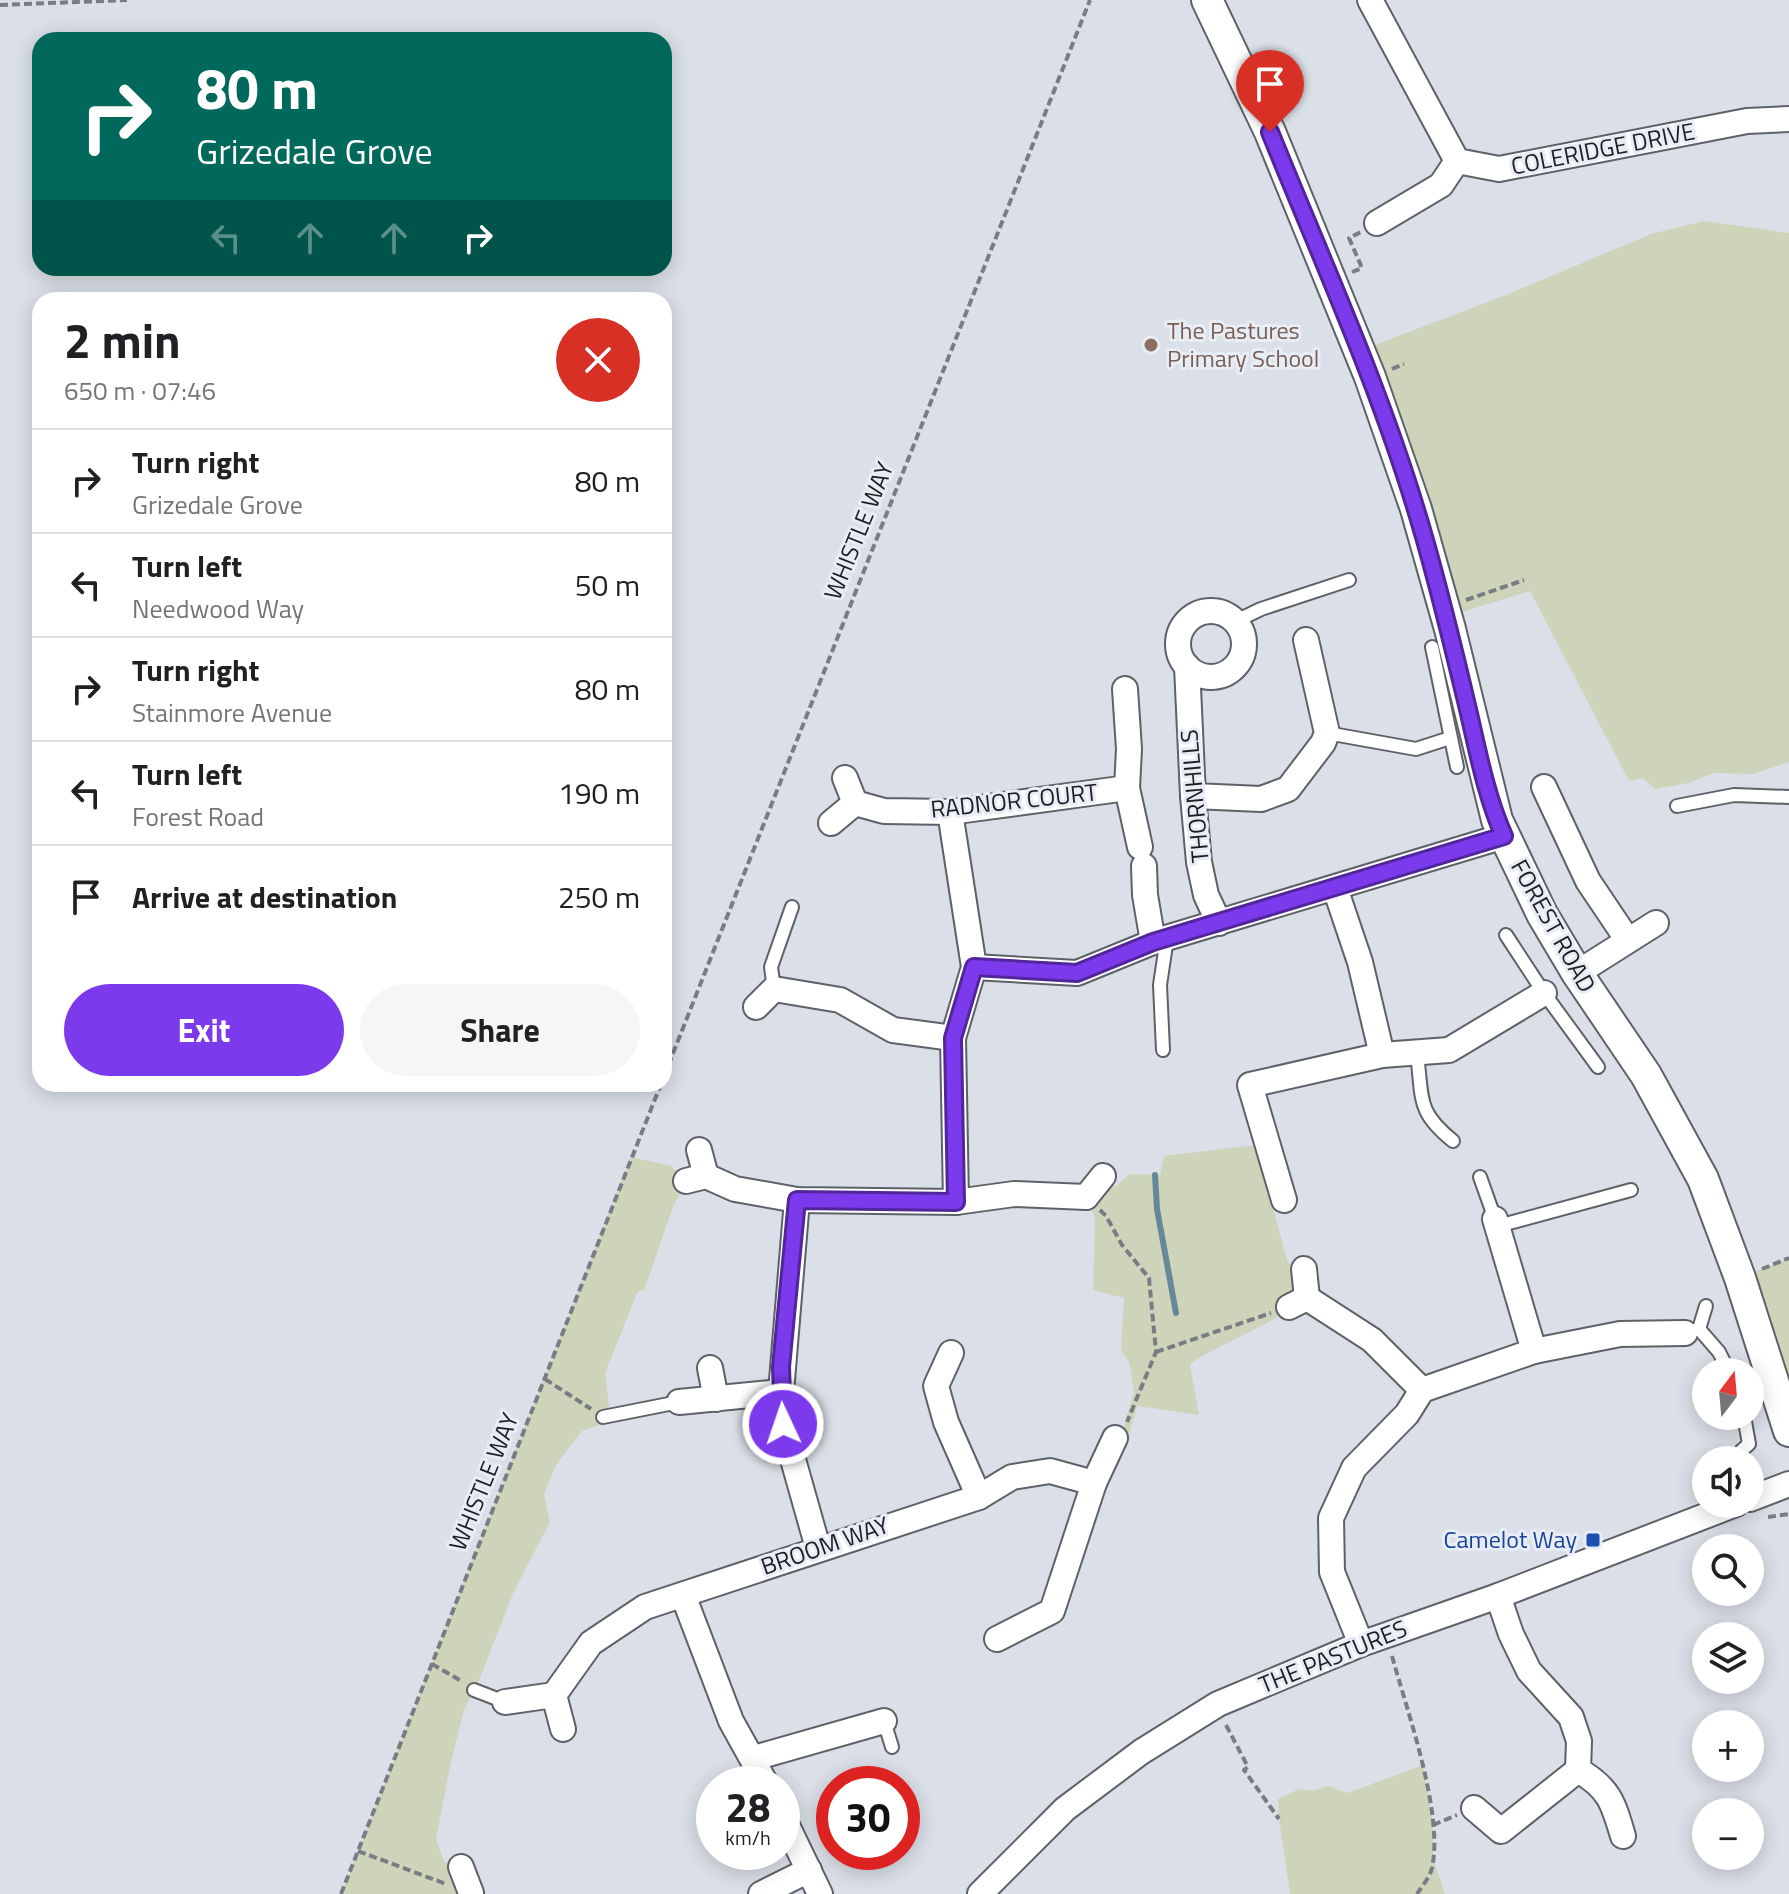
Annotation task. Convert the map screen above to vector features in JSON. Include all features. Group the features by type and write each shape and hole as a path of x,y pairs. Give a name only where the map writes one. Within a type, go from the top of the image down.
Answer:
{"street":[{"name":"FOREST ROAD","path":"1207,0 1270,132 1370,377 1416,509 1497,820 1542,914 1577,973 1646,1075 1703,1179 1740,1278 1789,1431"},
{"path":"1371,0 1457,161 1441,185 1377,223"},
{"name":"COLERIDGE DRIVE","path":"1457,161 1499,169 1747,121 1789,119"},
{"name":"THORNHILLS","path":"1219,923 1203,884 1193,796 1187,666 1180,655 1178,642 1181,629 1200,612 1213,610 1226,613 1236,621"},
{"path":"1187,666 1197,674 1210,677 1223,675 1234,668 1242,658 1245,645 1243,632 1236,621"},
{"path":"1193,796 1261,799 1288,789 1323,743 1327,733 1306,640"},
{"path":"1125,689 1129,749 1127,788 1142,856 1145,895 1160,940"},
{"path":"831,823 855,803 845,778"},
{"path":"1544,787 1588,881 1627,939"},
{"name":"RADNOR COURT","path":"855,803 884,811 950,812 1127,788"},
{"path":"950,812 974,967 953,1038 956,1202"},
{"path":"974,967 1077,973 1160,940 1504,836"},
{"path":"1335,888 1360,962 1382,1055"},
{"path":"1577,973 1656,923"},
{"path":"756,1007 774,989 840,1000 893,1030 953,1038"},
{"path":"1284,1200 1250,1085 1382,1055 1417,1055 1449,1050 1544,993"},
{"path":"699,1150 696,1179 797,1200 956,1202 1014,1194 1090,1207 1103,1176"},
{"path":"797,1200 781,1392 783,1424 818,1548"},
{"path":"1496,1222 1534,1351"},
{"path":"1304,1269 1298,1303 1372,1340 1422,1390"},
{"path":"1361,1644 1332,1572 1331,1518 1354,1468 1407,1414 1422,1390 1534,1351 1620,1334 1692,1331"},
{"path":"951,1353 936,1386 946,1422 979,1497"},
{"path":"710,1368 716,1399"},
{"path":"679,1402 781,1392"},
{"path":"997,1639 1052,1611 1094,1483 1115,1438"},
{"name":"BROOM WAY","path":"554,1695 591,1643 645,1607 979,1497 1012,1477 1050,1471 1094,1483"},
{"path":"1764,1502 1789,1484"},
{"name":"THE PASTURES","path":"980,1894 1065,1809 1141,1752 1218,1704 1361,1644 1498,1596 1700,1518"},
{"path":"683,1595 731,1721 758,1766"},
{"path":"1474,1808 1501,1831 1578,1770 1579,1741 1571,1717 1529,1671 1511,1634 1498,1596"},
{"path":"505,1702 554,1695 563,1729"},
{"path":"754,1758 884,1721"},
{"path":"1578,1770 1597,1781 1613,1801 1623,1836"},
{"path":"800,1852 820,1894"},
{"path":"461,1867 474,1894"},
{"path":"761,1894 809,1870"}],"lane":[{"path":"1236,621 1261,609 1349,580"},
{"path":"1432,647 1457,767"},
{"path":"1327,733 1416,749 1450,738"},
{"path":"1677,806 1734,795 1789,797"},
{"path":"774,989 771,967 792,907"},
{"path":"1506,935 1598,1067"},
{"path":"1160,940 1163,1050"},
{"path":"1417,1055 1424,1109 1431,1123 1453,1141"},
{"path":"1480,1177 1496,1222 1631,1190"},
{"path":"1706,1306 1692,1331 1719,1352 1722,1358"},
{"path":"603,1417 679,1402"},
{"path":"474,1690 505,1702"},
{"path":"884,1721 892,1747"}],"path":[{"path":"0,5 127,0"},
{"name":"WHISTLE WAY","path":"672,1056 1090,0"},
{"path":"1331,283 1362,268 1349,238 1377,223"},
{"path":"1444,608 1524,580"},
{"name":"WHISTLE WAY","path":"341,1894 658,1092"},
{"path":"1090,1207 1106,1216 1122,1245 1149,1278 1156,1352 1122,1433 1115,1438"},
{"path":"1156,1352 1298,1303"},
{"path":"544,1378 603,1417"},
{"path":"1764,1510 1789,1514"},
{"path":"1385,1635 1423,1765 1433,1825 1432,1871 1417,1894"},
{"path":"431,1664 474,1690"},
{"path":"1218,1704 1248,1767 1244,1770 1279,1819"},
{"path":"358,1851 474,1894"}],"green space":[{"path":"1704,221 1789,233 1789,762 1753,774 1714,773 1688,783 1655,789 1643,778 1629,781 1530,591 1446,617 1372,346 1506,295 1651,234"},
{"path":"1256,1145 1288,1263 1304,1269 1295,1298 1273,1319 1190,1364 1199,1415 1137,1406 1129,1435 1122,1433 1134,1393 1130,1364 1121,1350 1124,1298 1093,1290 1095,1217 1086,1197 1103,1176 1115,1187 1130,1174 1160,1175 1164,1156"},
{"path":"631,1157 671,1166 686,1181 673,1207 644,1290 638,1291 605,1373 609,1405 599,1425 582,1431 556,1465 544,1494 550,1522 514,1591 478,1683 464,1710 436,1840 445,1863 461,1867 470,1894 341,1894"},
{"path":"1789,1258 1789,1431 1740,1278"},
{"path":"1423,1765 1433,1825 1433,1858 1445,1894 1290,1894 1278,1799 1299,1789 1313,1791 1328,1786 1348,1793"}],"waterway":[{"path":"1155,1175 1157,1209 1176,1313"}],"place":[{"name":"The Pastures Primary School","path":"1151,345"},
{"name":"Camelot Way","path":"1593,1540"}],"route":[{"path":"783,1424 781,1367 797,1200 956,1202 953,1038 974,967 1077,973 1153,942 1504,836 1497,820 1450,629 1416,509 1370,377 1270,132"}]}
